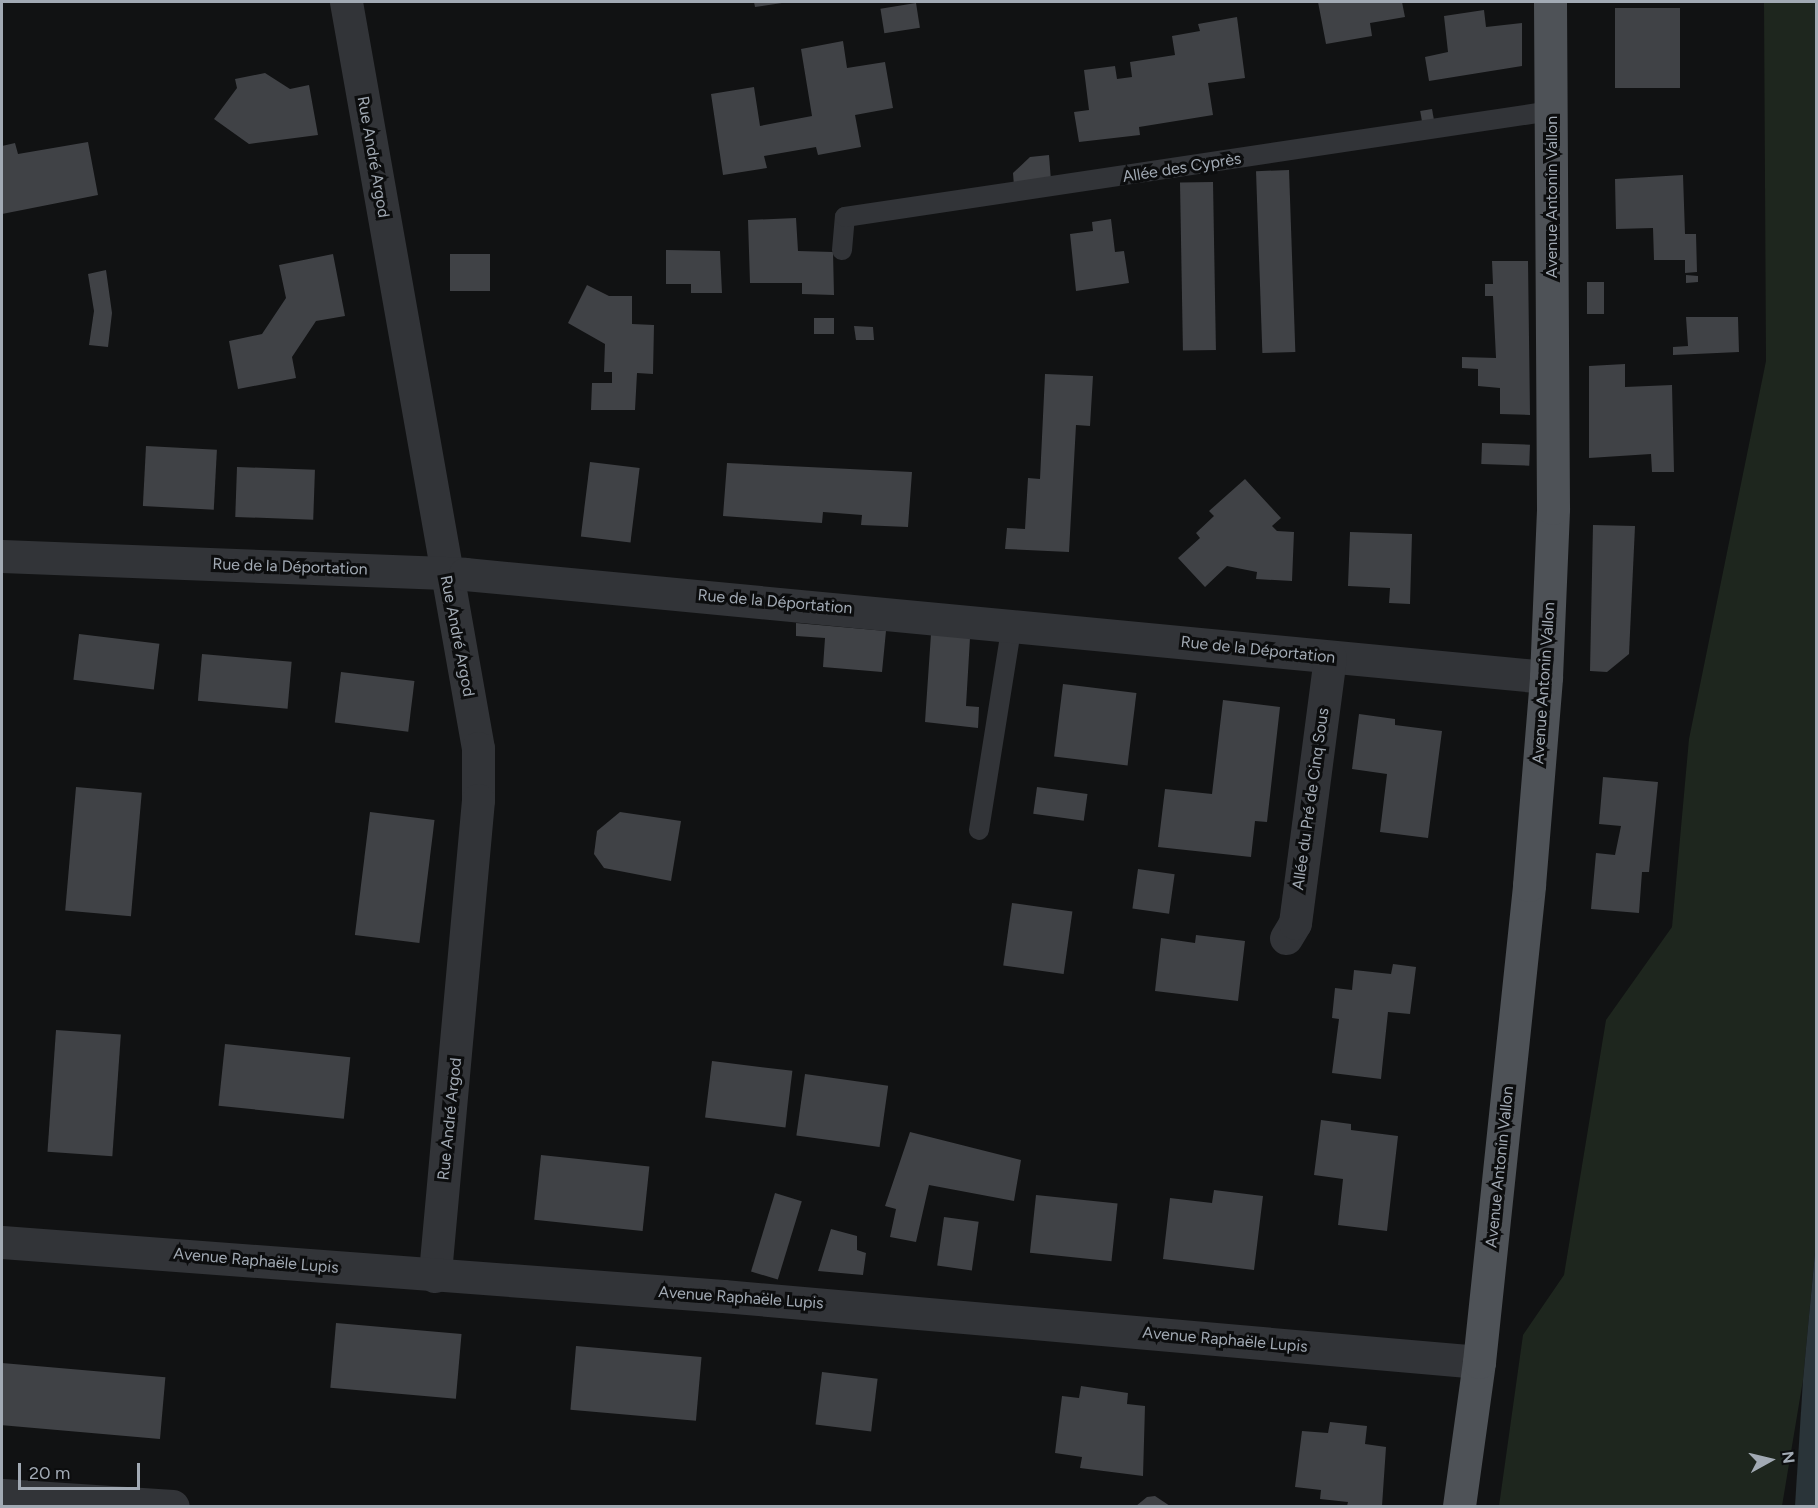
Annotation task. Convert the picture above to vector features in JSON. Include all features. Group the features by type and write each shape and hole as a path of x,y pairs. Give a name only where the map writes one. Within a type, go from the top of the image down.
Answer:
{"main road":[{"name":"Avenue Antonin Vallon","path":"1459,1506 1479,1362 1529,885 1546,677 1553,508 1550,2"}],"street":[{"name":"Rue André Argod","path":"346,2 445,573 478,748 478,800 435,1276"},
{"name":"Rue de la Déportation","path":"2,556 445,573 1012,624 1546,677"},
{"name":"Allée du Pré de Cinq Sous","path":"1286,938 1295,923 1330,657"},
{"name":"Avenue Raphaële Lupis","path":"2,1242 894,1310 1479,1362"},
{"path":"2,1495 172,1506"}],"lane":[{"name":"Allée des Cyprès","path":"842,250 845,217 1551,111"},
{"path":"979,830 1012,624"}],"shaded area":[{"path":"1764,2 1816,2 1816,1242 1803,1380 1782,1506 1499,1506 1523,1335 1564,1275 1606,1020 1672,927 1689,739 1766,361"},
{"path":"1816,1242 1816,1506 1795,1506 1803,1380"}],"building":[{"path":"754,2 782,2 782,3 755,7"},
{"path":"1318,2 1402,2 1405,17 1370,23 1372,36 1326,44"},
{"path":"916,3 920,28 884,33 880,9"},
{"path":"1615,8 1680,8 1680,88 1615,88"},
{"path":"1484,10 1486,27 1522,23 1522,66 1429,81 1425,57 1448,52 1444,16"},
{"path":"1237,17 1245,78 1208,83 1213,115 1139,127 1140,135 1079,142 1074,112 1089,110 1084,70 1115,66 1117,79 1132,77 1130,62 1175,55 1172,36 1200,31 1198,24"},
{"path":"843,41 847,68 885,62 893,108 855,115 861,147 818,155 816,147 764,156 767,168 723,175 711,94 754,87 760,126 812,116 801,49"},
{"path":"265,73 290,89 309,85 318,135 249,144 214,119 237,88 235,79"},
{"path":"1432,109 1434,120 1422,122 1420,111"},
{"path":"88,142 98,195 2,214 2,146 15,143 18,154"},
{"path":"1049,155 1051,181 1014,186 1013,173 1030,157"},
{"path":"1289,170 1295,352 1262,353 1256,171"},
{"path":"1683,175 1685,234 1696,234 1697,272 1685,273 1685,260 1654,260 1653,228 1616,229 1615,179"},
{"path":"1213,182 1216,350 1183,351 1180,183"},
{"path":"796,218 798,251 833,252 834,295 802,294 802,283 750,283 748,220"},
{"path":"1111,219 1115,252 1124,251 1129,283 1076,291 1070,234 1093,231 1092,222"},
{"path":"666,250 720,251 722,293 691,293 691,284 666,284"},
{"path":"333,254 345,316 316,321 292,357 296,378 238,389 229,341 262,334 286,298 279,265"},
{"path":"450,254 490,254 490,291 450,291"},
{"path":"1492,261 1528,261 1530,415 1500,414 1500,388 1478,386 1478,369 1462,368 1462,357 1496,358 1493,296 1485,296 1485,284 1493,284"},
{"path":"106,270 112,313 108,347 89,345 94,311 88,274"},
{"path":"1686,275 1698,276 1698,282 1686,283"},
{"path":"1587,282 1604,282 1604,314 1587,314"},
{"path":"587,285 609,296 632,296 632,324 654,325 653,374 637,373 635,410 591,410 592,383 612,383 612,372 604,372 605,344 568,323"},
{"path":"1686,317 1738,317 1739,352 1673,355 1673,347 1688,346"},
{"path":"814,318 834,318 834,334 814,334"},
{"path":"854,326 873,327 874,340 856,340"},
{"path":"1625,364 1625,387 1672,385 1674,472 1652,472 1651,454 1589,458 1589,366"},
{"path":"1045,374 1093,376 1090,426 1076,425 1069,552 1005,549 1007,528 1025,529 1028,478 1040,479"},
{"path":"1482,443 1530,445 1529,466 1481,464"},
{"path":"146,446 217,450 214,510 143,506"},
{"path":"590,462 640,468 630,543 581,536"},
{"path":"727,463 912,472 908,527 861,525 862,515 823,512 822,523 723,516"},
{"path":"237,467 315,470 313,520 235,517"},
{"path":"1245,479 1281,518 1272,526 1277,531 1294,532 1292,581 1256,579 1257,572 1227,566 1205,587 1178,558 1200,538 1196,533 1214,516 1209,511"},
{"path":"1593,525 1635,526 1629,654 1607,672 1590,671"},
{"path":"1350,532 1412,534 1410,604 1389,603 1390,588 1348,586"},
{"path":"796,623 886,631 882,672 823,667 825,638 796,636"},
{"path":"79,634 159,644 154,690 73,680"},
{"path":"931,634 970,638 966,706 979,707 978,728 925,722"},
{"path":"202,654 292,662 288,709 198,701"},
{"path":"341,672 414,681 408,732 335,723"},
{"path":"1063,684 1136,693 1128,765 1054,756"},
{"path":"1223,700 1280,707 1267,822 1255,821 1251,857 1158,847 1165,789 1212,794"},
{"path":"1359,714 1395,719 1395,725 1442,731 1428,838 1380,832 1387,774 1352,769"},
{"path":"1603,777 1658,782 1649,872 1642,872 1639,913 1591,909 1596,853 1615,855 1621,826 1599,824"},
{"path":"76,787 142,793 131,916 65,911"},
{"path":"1037,787 1088,794 1084,821 1033,814"},
{"path":"370,812 435,820 419,943 355,935"},
{"path":"620,812 681,821 671,881 604,868 594,854 597,831"},
{"path":"1138,869 1175,874 1169,914 1132,909"},
{"path":"1012,903 1072,911 1064,974 1003,965"},
{"path":"1196,935 1245,941 1238,1001 1155,991 1161,938 1195,943"},
{"path":"1393,964 1416,967 1410,1014 1388,1012 1381,1079 1332,1073 1339,1019 1332,1018 1335,988 1352,990 1354,970 1391,974"},
{"path":"56,1030 121,1035 112,1156 47,1152"},
{"path":"225,1044 350,1057 344,1119 219,1106"},
{"path":"712,1061 792,1071 785,1127 705,1118"},
{"path":"805,1074 888,1086 880,1147 796,1135"},
{"path":"1321,1120 1351,1124 1351,1130 1398,1136 1387,1231 1338,1225 1343,1179 1314,1175"},
{"path":"910,1132 1021,1160 1014,1201 929,1185 916,1242 890,1237 896,1209 885,1206"},
{"path":"541,1155 649,1166 643,1231 534,1220"},
{"path":"1214,1190 1263,1196 1254,1270 1163,1259 1170,1198 1212,1203"},
{"path":"775,1193 802,1201 778,1280 751,1271"},
{"path":"1036,1195 1118,1204 1111,1261 1030,1253"},
{"path":"944,1217 979,1222 972,1270 937,1266"},
{"path":"831,1229 857,1236 857,1250 866,1253 863,1275 818,1271"},
{"path":"336,1323 462,1334 456,1399 330,1388"},
{"path":"576,1346 702,1357 696,1421 570,1410"},
{"path":"2,1363 165,1377 160,1439 2,1425"},
{"path":"822,1372 878,1379 871,1431 816,1425"},
{"path":"1081,1386 1128,1393 1127,1404 1145,1406 1143,1476 1080,1468 1082,1457 1055,1453 1062,1396 1079,1398"},
{"path":"1330,1422 1367,1426 1365,1444 1386,1447 1382,1506 1347,1506 1348,1502 1320,1499 1321,1490 1295,1487 1302,1431 1328,1433"},
{"path":"1155,1496 1170,1506 1136,1506 1147,1497"}]}
